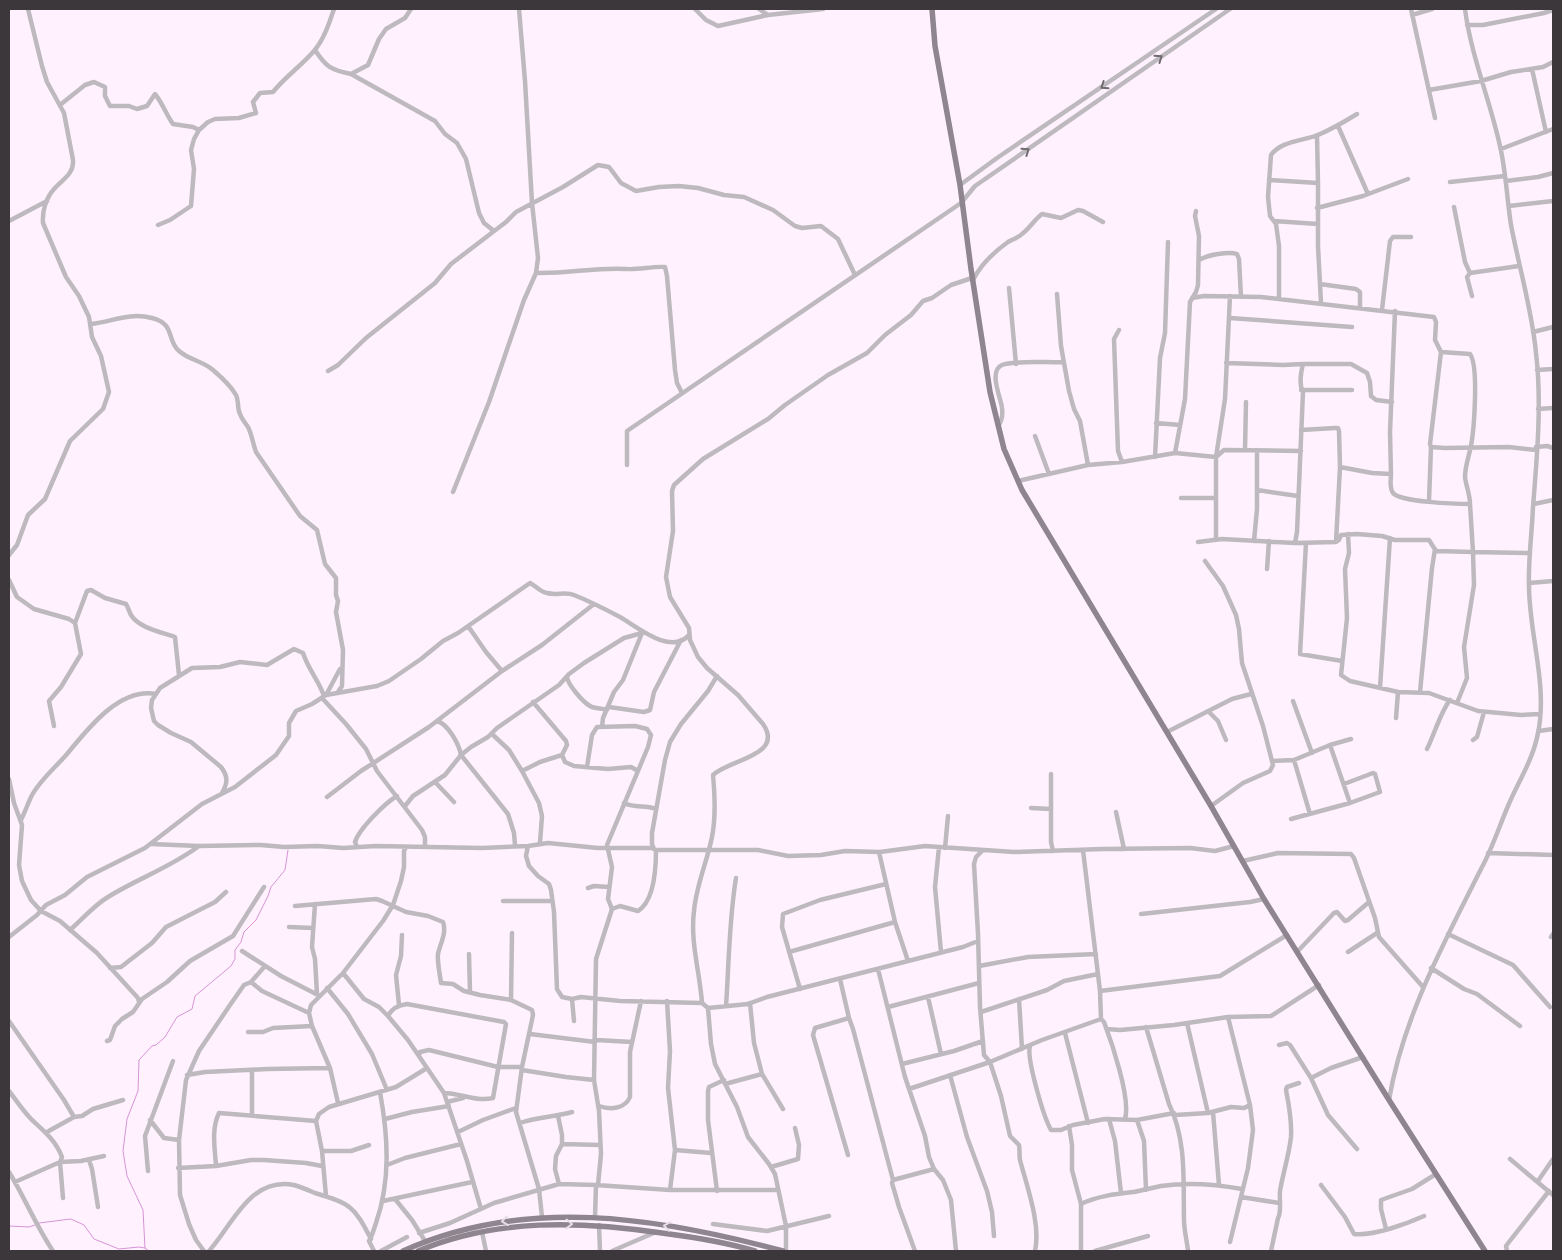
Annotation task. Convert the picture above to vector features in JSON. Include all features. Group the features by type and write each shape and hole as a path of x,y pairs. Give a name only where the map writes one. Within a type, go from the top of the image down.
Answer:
{"main road":[{"path":"932,9 935,46 960,185 972,279 990,392 1004,449 1018,481 1264,899 1486,1251"},
{"path":"418,1251 472,1227 542,1217 596,1217 669,1227 755,1251"},
{"path":"403,1251 482,1232 524,1226 563,1224 599,1225 715,1241 743,1247 784,1251"}],"street":[{"path":"9,555 17,545 28,515 45,499 70,441 98,416 109,392 101,356 92,337 91,324 79,296 66,277 54,246 45,230 42,216 47,201 56,187 67,178 73,166 67,125 60,105 47,82 28,9"},
{"path":"158,225 170,220 191,206 194,169 191,150 199,130 215,119 239,118 256,113 253,102 260,93 273,92 314,50 327,30 334,9"},
{"path":"351,74 368,65 379,39 386,29 405,18 411,9"},
{"path":"453,492 489,402 524,300 536,273 538,258 532,203 519,9"},
{"path":"695,9 706,20 718,26 768,15 823,9"},
{"path":"759,9 768,15"},
{"path":"960,185 1216,9"},
{"path":"627,464 627,431 961,202 974,186 1230,9"},
{"path":"1411,9 1435,118"},
{"path":"1412,15 1432,9"},
{"path":"1389,1100 1397,1066 1430,968 1488,853 1530,759 1539,731 1540,691 1528,583 1534,504 1538,409 1537,370 1533,332 1519,266 1501,150 1481,81 1467,25 1465,9"},
{"path":"1467,25 1483,24 1553,10"},
{"path":"314,50 324,64 337,71 351,74 434,121 445,134 457,143 466,159 479,213 484,223 494,231"},
{"path":"1429,90 1481,81 1553,62"},
{"path":"1532,69 1546,132"},
{"path":"60,105 85,86 94,82 105,87 110,106 129,106 137,110 147,106 155,94 163,104 172,124 199,130"},
{"path":"1279,299 1279,246 1276,224 1269,212 1271,155 1281,146 1317,135 1338,126 1357,114"},
{"path":"1338,126 1368,194"},
{"path":"1501,150 1553,129"},
{"path":"1317,135 1321,304"},
{"path":"998,158 1004,166"},
{"path":"328,371 338,365 366,338 435,283 451,264 516,212 563,188 598,165 609,167 621,183 636,191 679,186 698,188 724,195 744,197 773,210 795,226 802,228 821,226 838,239 854,275"},
{"path":"1506,181 1538,177 1553,172"},
{"path":"1450,182 1505,176"},
{"path":"1318,208 1368,194 1408,178"},
{"path":"1269,180 1318,183"},
{"path":"9,221 47,201"},
{"path":"1509,206 1553,202"},
{"path":"1454,207 1465,262 1470,273"},
{"path":"566,680 592,707 644,712 650,710 654,692 687,639 689,628 667,590 666,578 674,518 672,491 674,485 703,459 768,420 785,405 828,375 867,353 911,315 922,301 932,298 951,285 972,279 990,257 1007,243 1022,235 1033,221 1042,214 1061,218 1078,210 1104,222"},
{"path":"1175,453 1185,399 1190,302 1198,285 1199,236 1196,211"},
{"path":"1274,221 1318,224"},
{"path":"1382,310 1390,241 1393,236 1411,236"},
{"path":"1155,456 1160,358 1165,334 1168,242"},
{"path":"1199,260 1207,256 1233,252 1238,254 1241,296"},
{"path":"1470,273 1519,266"},
{"path":"536,273 665,267 675,370 677,383 682,393"},
{"path":"971,269 979,269"},
{"path":"1470,273 1467,277 1472,296"},
{"path":"1320,284 1356,289 1360,292 1360,307"},
{"path":"1009,288 1016,364"},
{"path":"1057,294 1061,346 1071,400 1080,421 1088,465"},
{"path":"1216,539 1216,457 1224,414 1230,296"},
{"path":"1192,298 1241,296 1360,307 1434,317 1436,322 1435,340 1441,352 1432,418 1429,501"},
{"path":"1395,311 1390,432 1390,487 1394,495 1408,499 1470,504"},
{"path":"91,324 106,322 123,316 154,318 162,322 170,331 175,346 180,351 202,361 233,391 240,414 249,429 251,441 256,452 300,516 317,530 325,564 336,578 338,604 336,612 343,650 342,686 338,692"},
{"path":"1230,318 1352,327"},
{"path":"1533,332 1553,327"},
{"path":"1119,330 1114,338 1118,451 1122,462"},
{"path":"1441,352 1470,354 1476,379 1471,448 1467,458 1465,476 1470,495 1474,585 1464,647 1467,678 1458,703"},
{"path":"998,427 1001,422 1002,413 1001,401 996,392 996,372 1001,366 1064,362"},
{"path":"1226,363 1282,365 1351,364 1367,373 1371,396 1376,400 1392,402"},
{"path":"1295,544 1303,364"},
{"path":"1537,370 1553,369"},
{"path":"1301,390 1352,390"},
{"path":"1245,450 1246,402"},
{"path":"1538,409 1553,408"},
{"path":"1156,423 1180,425"},
{"path":"1301,430 1338,428 1340,467 1336,542"},
{"path":"1035,436 1048,474"},
{"path":"1431,447 1536,449 1547,446 1553,448"},
{"path":"1018,481 1088,465 1122,462 1175,453 1216,457 1224,450 1300,451"},
{"path":"1254,541 1257,450"},
{"path":"1340,467 1390,474"},
{"path":"1257,490 1298,496"},
{"path":"1181,498 1216,498"},
{"path":"1534,504 1553,500"},
{"path":"1348,534 1349,548 1345,569 1347,618 1341,675 1345,679 1398,692 1429,693 1478,712 1521,715 1540,714"},
{"path":"1198,542 1216,539 1295,544 1336,542 1341,535 1348,534 1382,536 1395,540 1429,540 1435,550 1420,692"},
{"path":"1380,688 1390,538"},
{"path":"1267,569 1269,541"},
{"path":"1306,543 1300,654 1342,662"},
{"path":"1435,550 1530,553"},
{"path":"1205,561 1223,586 1232,603 1239,629 1242,663 1263,726 1273,766 1272,769 1242,783 1211,806"},
{"path":"9,580 16,598 34,609 69,619 75,623"},
{"path":"1528,583 1553,580"},
{"path":"9,937 46,905 65,895 87,878 151,844 202,804 222,792 235,787 276,755 289,736 289,723 294,712 338,692 376,686 389,681 443,641 530,583 547,593 572,594 621,618 642,633 667,642 687,639"},
{"path":"54,726 49,701 61,687 81,654 75,623 87,591 91,590 105,598 126,604 135,619 149,628 174,637 179,675"},
{"path":"327,797 342,784 437,721 502,671 542,645 594,604"},
{"path":"468,626 502,671"},
{"path":"405,806 413,796 445,775 464,754 492,734 497,728 566,680 584,663 624,638 642,633"},
{"path":"602,727 602,722 614,692 623,680 642,633"},
{"path":"687,639 706,668 738,695 766,728 767,735 764,746 756,755 721,769 714,776 715,799 712,837 702,870 693,913 702,1003"},
{"path":"222,792 227,781 225,772 221,767 191,742 171,734 158,726 154,721 151,708 156,694 160,688 179,675 197,667 220,667 240,662 268,665 294,649 303,653 310,672 320,686 324,697 366,749 378,771 422,830 425,837 425,846"},
{"path":"324,697 342,665"},
{"path":"612,909 620,906 638,911 649,896 655,875 655,850 652,840 656,809 670,742 717,676"},
{"path":"342,686 347,690"},
{"path":"1396,718 1398,692"},
{"path":"21,821 32,796 45,776 100,716 115,704 136,696 156,694"},
{"path":"1167,732 1232,699 1251,694"},
{"path":"1426,749 1440,720 1442,711 1450,700"},
{"path":"1293,701 1312,753"},
{"path":"522,771 540,762 562,755 567,745 566,741 533,702"},
{"path":"1209,712 1218,721 1226,740"},
{"path":"1473,740 1477,737 1484,712"},
{"path":"437,721 442,722 447,728 508,814 516,845"},
{"path":"587,767 592,735 596,727 635,726 647,729 651,735 648,747 607,848 612,867 608,899 612,909 596,959 594,1080 600,1108 600,1169 597,1185 596,1217"},
{"path":"1539,731 1553,729"},
{"path":"492,734 505,746 522,771 541,809 540,843"},
{"path":"1272,761 1294,760 1330,745 1351,739"},
{"path":"1330,745 1350,803"},
{"path":"562,755 567,763 608,769 631,767 638,771"},
{"path":"1294,760 1310,814"},
{"path":"1291,820 1380,792 1375,774 1371,773 1344,784"},
{"path":"1051,774 1050,842 1053,851"},
{"path":"9,780 14,803 21,821 22,840 19,865 22,881 31,900 41,911 54,918 97,952 140,1000"},
{"path":"435,782 454,802"},
{"path":"357,847 355,842 357,835 383,805 396,796"},
{"path":"624,804 634,808 650,807 656,809"},
{"path":"1031,808 1051,809"},
{"path":"1116,812 1124,849"},
{"path":"941,952 935,887 948,816"},
{"path":"151,844 404,849 425,846 482,848 562,843 583,847 655,850 762,850 788,856 821,855 845,851 897,851 925,846 982,851 1190,848 1215,851 1234,846"},
{"path":"70,930 108,897 200,846"},
{"path":"528,846 526,856 529,866 549,884 552,901 556,989 562,997 572,999 582,997 702,1003 708,1008 712,1054 719,1073 742,1119 748,1137 771,1167 776,1179 786,1226 784,1251"},
{"path":"338,1103 330,1068 312,1026 309,1013 311,1005 318,995 343,974 392,905 404,867 404,849"},
{"path":"1083,850 1100,991 1101,1020 1107,1029 1122,1082 1126,1112 1125,1120"},
{"path":"982,851 976,856 974,864 984,1055 990,1062 1003,1104 1010,1136 1018,1144 1019,1156 1034,1211 1037,1245 1035,1251"},
{"path":"879,852 895,922 908,961"},
{"path":"1243,861 1278,853 1351,854 1375,918 1377,933 1382,942 1423,988"},
{"path":"1488,853 1553,855"},
{"path":"726,1006 730,952 729,932 736,878"},
{"path":"800,989 782,927 782,917 785,912 820,900 886,884"},
{"path":"588,888 594,886 609,887"},
{"path":"107,1041 110,1040 115,1026 133,1012 139,1005 140,1000 167,982 190,962 233,936 264,887"},
{"path":"110,968 122,967 152,942 166,927 215,902 226,892"},
{"path":"1140,914 1264,899"},
{"path":"295,906 376,900 406,912 428,916 443,922 444,931 437,956 441,974 440,982 453,984 470,992 511,1000 532,1010 530,1034 516,1108 539,1189 542,1217"},
{"path":"503,901 552,901"},
{"path":"1297,952 1334,913 1337,912 1345,921 1369,902"},
{"path":"315,904 312,947 315,958 318,995"},
{"path":"789,952 895,922"},
{"path":"289,926 313,928"},
{"path":"511,1000 512,933"},
{"path":"1348,952 1377,933"},
{"path":"1448,934 1513,964 1550,1007"},
{"path":"399,1005 396,975 401,956 402,935"},
{"path":"1100,991 1220,976 1287,935"},
{"path":"708,1008 750,1003 963,947 978,941"},
{"path":"242,951 318,995"},
{"path":"469,954 470,992"},
{"path":"978,966 1028,957 1096,954"},
{"path":"204,1251 196,1240 180,1195 178,1168 179,1140 183,1094 187,1075 199,1051 244,985 251,982 265,966"},
{"path":"1430,968 1464,989 1477,994 1510,1021 1520,1026"},
{"path":"878,969 902,1064 934,1169 943,1180 951,1200 956,1251"},
{"path":"343,974 364,998 379,1007 388,1016 419,1055 444,1093 481,1209"},
{"path":"981,1012 1047,990 1069,979 1098,974"},
{"path":"840,979 893,1180 892,1185 898,1207 915,1251"},
{"path":"251,982 262,991 309,1013"},
{"path":"888,1007 979,983"},
{"path":"1107,1029 1120,1030 1228,1017 1275,1015 1304,993 1318,986"},
{"path":"327,988 348,1014 372,1054 387,1090"},
{"path":"928,997 941,1054"},
{"path":"572,999 574,1021"},
{"path":"1019,999 1022,1049"},
{"path":"600,1108 621,1107 629,1101 630,1052 641,1001"},
{"path":"667,1001 670,1051 668,1088 675,1150 670,1190"},
{"path":"750,1003 754,1043 762,1074 783,1109"},
{"path":"388,1016 390,1010 399,1005 418,1005 504,1022 507,1025 493,1098 464,1097 454,1093 444,1093"},
{"path":"1228,1017 1250,1105 1253,1130 1248,1168 1230,1242"},
{"path":"848,1155 813,1031 815,1028 849,1018"},
{"path":"909,1089 990,1062 1042,1040 1101,1020"},
{"path":"9,1021 74,1117"},
{"path":"1187,1023 1211,1112 1219,1185"},
{"path":"248,1032 263,1032 273,1028 312,1026"},
{"path":"1146,1027 1169,1104 1174,1114 1182,1150 1184,1222 1188,1251"},
{"path":"1066,1033 1088,1123"},
{"path":"530,1034 596,1041 632,1042"},
{"path":"902,1064 983,1041"},
{"path":"1279,1045 1288,1044 1311,1078 1328,1115 1357,1149"},
{"path":"1030,1046 1029,1056 1033,1078 1049,1129 1061,1130 1069,1126 1111,1119 1137,1120 1174,1114 1211,1112 1231,1107 1244,1108 1250,1105"},
{"path":"419,1055 423,1050 480,1061 498,1067 522,1069 566,1078 594,1080"},
{"path":"1311,1078 1363,1057"},
{"path":"148,1171 144,1142 150,1120 173,1062"},
{"path":"187,1075 204,1072 330,1068"},
{"path":"326,1196 322,1152 316,1121 318,1114 338,1103 348,1102 396,1087 427,1068"},
{"path":"252,1071 252,1115"},
{"path":"716,1190 708,1120 708,1089 725,1082 762,1074"},
{"path":"950,1075 967,1138 987,1191 992,1212 994,1236"},
{"path":"1271,1251 1278,1218 1281,1213 1279,1203 1284,1166 1291,1137 1290,1110 1286,1090 1299,1083"},
{"path":"9,1091 31,1118 47,1132 61,1153 63,1198"},
{"path":"374,1251 369,1241 383,1201 387,1165 385,1119 380,1092"},
{"path":"385,1119 448,1104 464,1097"},
{"path":"47,1132 74,1117 82,1116 98,1107 124,1100"},
{"path":"458,1132 516,1108"},
{"path":"216,1166 214,1140 218,1114 221,1112 316,1121"},
{"path":"520,1123 572,1112"},
{"path":"558,1116 562,1144 556,1156 555,1169 559,1184"},
{"path":"1111,1119 1121,1193"},
{"path":"150,1120 163,1134 164,1138 179,1140"},
{"path":"1137,1120 1144,1141 1146,1190"},
{"path":"1069,1126 1072,1145 1072,1170 1081,1204 1081,1251"},
{"path":"771,1167 798,1159 799,1145 795,1128"},
{"path":"387,1165 405,1158 461,1144"},
{"path":"562,1144 600,1145"},
{"path":"322,1152 351,1151 369,1145"},
{"path":"675,1150 712,1153"},
{"path":"15,1182 60,1162 89,1160 104,1156"},
{"path":"1538,1182 1553,1158"},
{"path":"1507,1251 1506,1246 1509,1242 1551,1193 1510,1159"},
{"path":"89,1160 98,1207"},
{"path":"178,1168 216,1166 264,1160 322,1166"},
{"path":"893,1180 934,1169"},
{"path":"9,1172 53,1251"},
{"path":"1386,1229 1381,1209 1381,1200 1412,1189 1436,1174"},
{"path":"383,1201 472,1182"},
{"path":"209,1251 244,1205 270,1187 280,1184 294,1185 326,1196 352,1208 359,1216 371,1239"},
{"path":"418,1233 450,1223 481,1209 559,1184 670,1190 777,1190"},
{"path":"1081,1204 1121,1193 1160,1186 1184,1184 1219,1185 1242,1189"},
{"path":"1321,1185 1345,1217 1354,1234 1386,1229 1424,1216"},
{"path":"1241,1197 1279,1203"},
{"path":"394,1199 412,1220 418,1233 429,1246"},
{"path":"713,1224 767,1231 829,1216"},
{"path":"599,1225 600,1251"},
{"path":"482,1232 486,1251"},
{"path":"612,1251 656,1232"},
{"path":"1095,1251 1148,1236"},
{"path":"381,1251 407,1237"}],"waterway":[{"path":"145,1248 143,1210 127,1176 123,1151 127,1119 138,1091 139,1060 152,1046 165,1037 177,1017 192,1009 195,996 231,966 235,959 235,950 241,942 244,932 256,920 271,887 285,870 288,850"},
{"path":"39,1223 71,1219 84,1225 94,1239 119,1249 139,1247 149,1251"},
{"path":"9,1226 29,1227 35,1225"}]}
